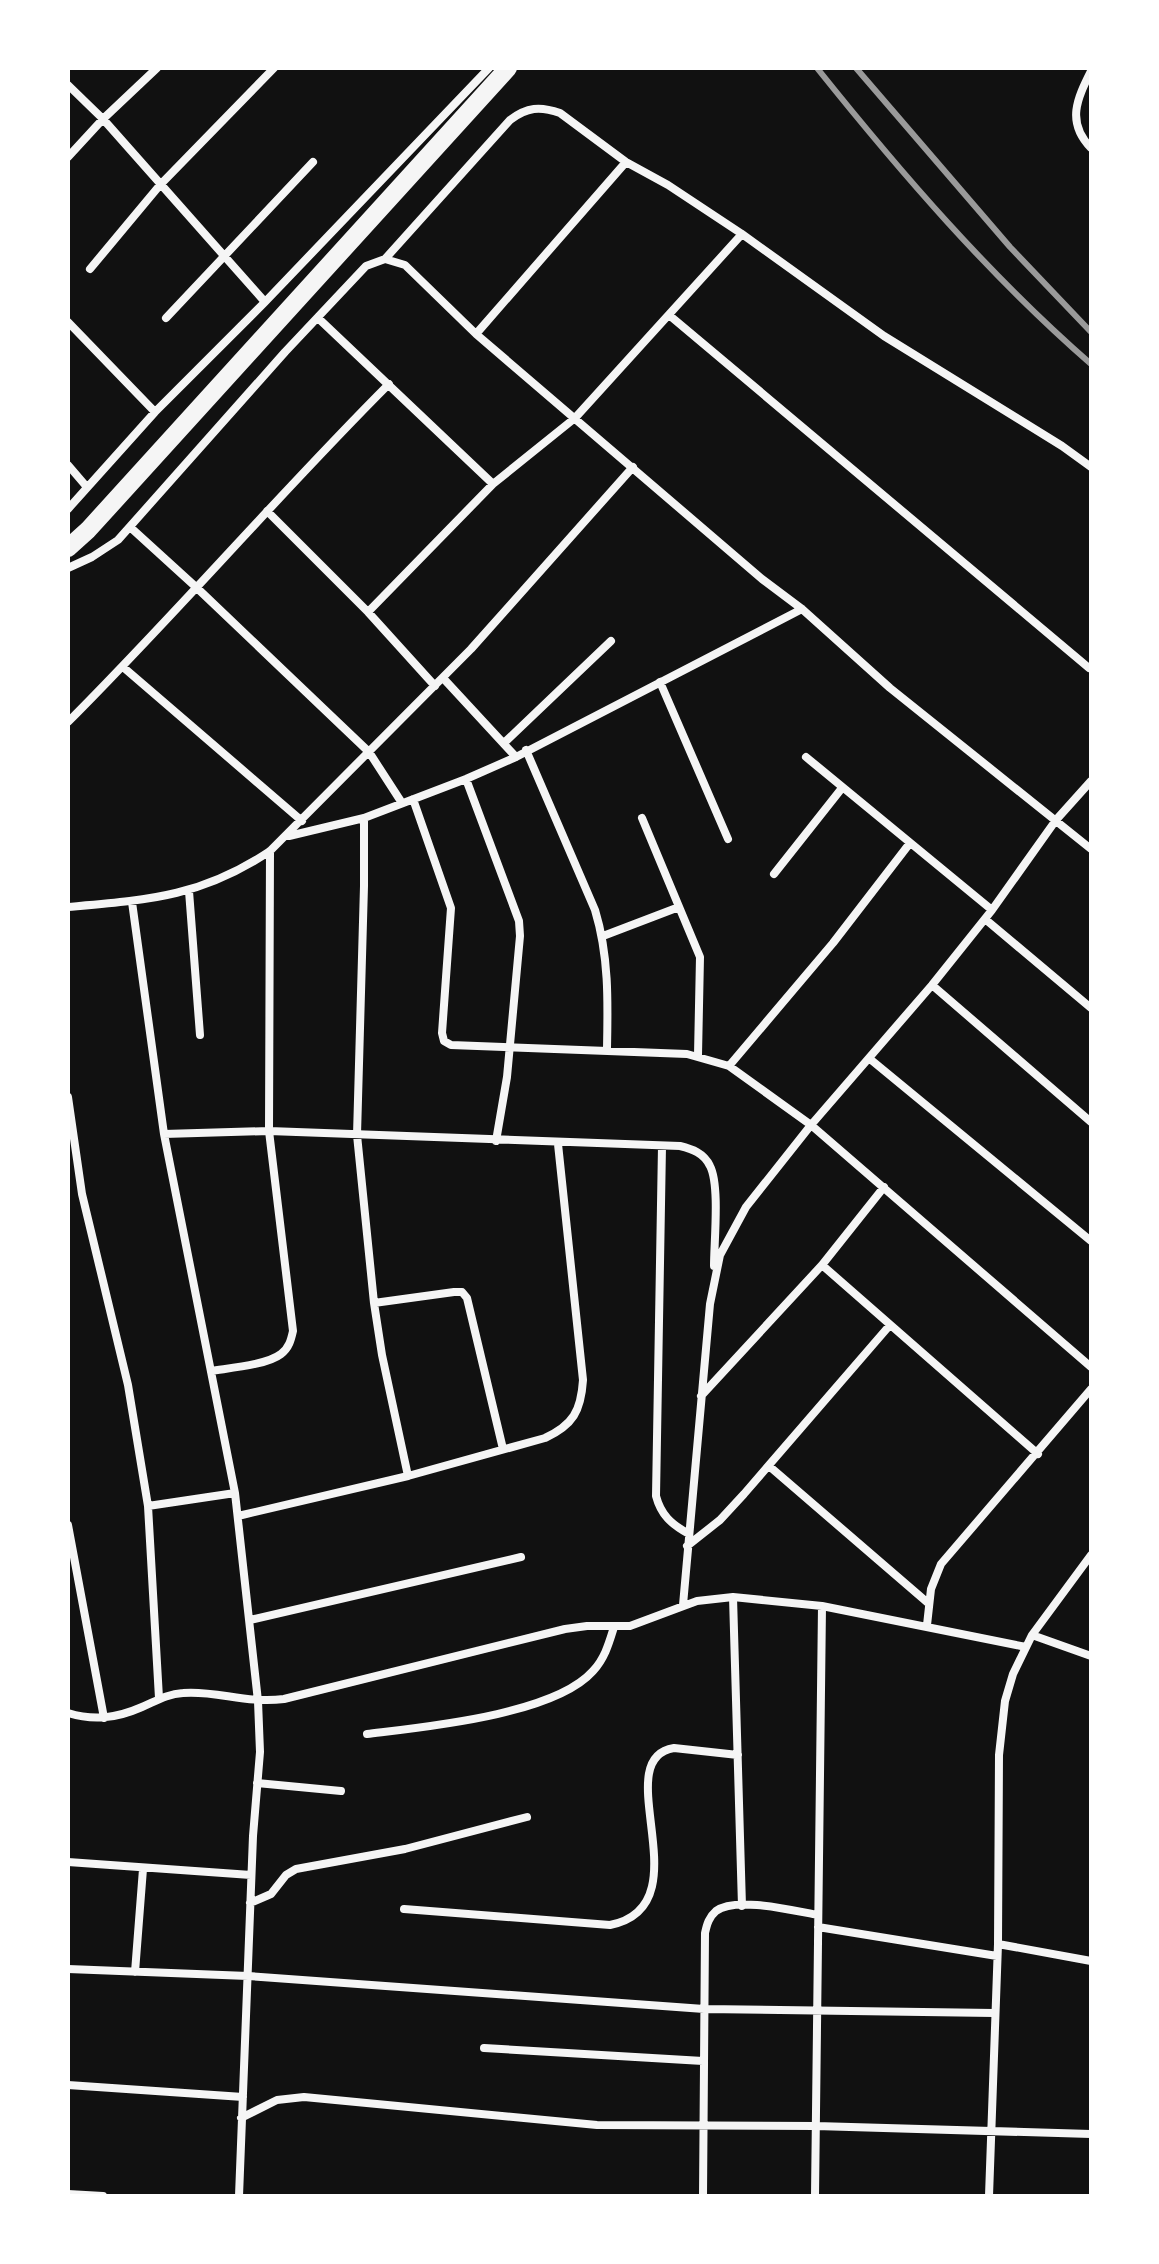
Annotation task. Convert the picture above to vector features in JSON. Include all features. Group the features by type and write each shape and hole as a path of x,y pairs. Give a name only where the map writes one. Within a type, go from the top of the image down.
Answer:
{"main road":[{"path":"68,548 88,530 508,68"}],"street":[{"path":"68,157 157,68"},
{"path":"90,269 160,185 274,68"},
{"path":"68,509 155,412 489,68"},
{"path":"1091,71 1076,103 1075,116 1077,128 1091,148"},
{"path":"68,85 103,119 265,302"},
{"path":"68,568 108,547 130,527 366,266 385,259 510,120 523,110 548,108 560,113 626,162 668,185 742,234 884,336 1091,467"},
{"path":"166,318 313,162"},
{"path":"476,334 626,162"},
{"path":"368,612 493,484 575,418 742,234"},
{"path":"385,259 405,265 476,334 762,579 802,609 890,688 1091,849"},
{"path":"669,315 1089,668"},
{"path":"318,318 493,484"},
{"path":"68,322 155,412"},
{"path":"68,722 389,384"},
{"path":"68,465 86,486"},
{"path":"68,907 132,902 189,891 233,874 270,851 443,678 633,467"},
{"path":"267,511 368,612 435,686"},
{"path":"130,527 369,752 402,803"},
{"path":"286,837 364,818 516,757 802,609"},
{"path":"504,743 611,641"},
{"path":"123,667 302,821"},
{"path":"443,678 516,757"},
{"path":"660,682 728,839"},
{"path":"526,750 595,910 603,936 608,965 607,1049"},
{"path":"806,757 992,910"},
{"path":"466,779 519,921 507,1077 496,1141"},
{"path":"714,1278 720,1255 733,1227 811,1125 870,1059 985,919 1056,820 1091,781"},
{"path":"774,874 842,788"},
{"path":"413,799 451,908 442,1033 444,1041 451,1045 698,1055 729,1066 811,1125 1091,1367"},
{"path":"364,818 357,1135 374,1303 408,1476"},
{"path":"642,818 700,957 698,1055"},
{"path":"729,1066 833,943 910,843"},
{"path":"211,1371 268,1360 281,1354 290,1344 292,1318 269,1131 270,851"},
{"path":"189,891 200,1035"},
{"path":"132,902 164,1134 235,1493 258,1701 260,1752 251,1875 239,2196"},
{"path":"603,936 679,907"},
{"path":"985,919 1091,1008"},
{"path":"932,985 1091,1122"},
{"path":"870,1059 1091,1241"},
{"path":"68,1097 82,1194 128,1385 148,1506 159,1698"},
{"path":"164,1134 269,1131 662,1146 693,1149 704,1157 711,1167 714,1183 714,1278 683,1605"},
{"path":"238,1516 408,1476 545,1438 562,1430 574,1416 582,1398 583,1380 558,1144"},
{"path":"662,1146 656,1496 665,1517 689,1534"},
{"path":"701,1396 822,1265 884,1187"},
{"path":"822,1265 1038,1454"},
{"path":"374,1303 462,1292 467,1298 503,1449"},
{"path":"687,1546 720,1520 890,1325"},
{"path":"927,1625 928,1603 935,1576 950,1552 1038,1454 1091,1389"},
{"path":"769,1466 928,1603"},
{"path":"148,1506 235,1493"},
{"path":"68,1525 104,1718"},
{"path":"989,2196 998,1944 1000,1730 1005,1701 1032,1635 1091,1555"},
{"path":"250,1620 521,1557"},
{"path":"68,1713 104,1718 142,1707 159,1698 186,1692 258,1701 299,1696 565,1629 614,1627 645,1621 683,1605 710,1598 733,1597 822,1606 1026,1647"},
{"path":"733,1597 742,1906"},
{"path":"815,2196 822,1606"},
{"path":"367,1734 465,1721 560,1695 583,1681 600,1663 614,1627"},
{"path":"1032,1635 1091,1656"},
{"path":"404,1909 610,1925 637,1916 646,1905 653,1882 648,1778 655,1756 674,1748 738,1755"},
{"path":"257,1783 341,1791"},
{"path":"250,1903 271,1894 286,1875 296,1869 405,1849 527,1817"},
{"path":"68,1862 251,1875"},
{"path":"135,1972 143,1869"},
{"path":"703,2196 705,1933 708,1921 724,1907 742,1906 774,1907 818,1915"},
{"path":"818,1927 997,1956"},
{"path":"998,1944 1091,1961"},
{"path":"68,1969 248,1976 704,2009 994,2013"},
{"path":"484,2048 703,2061"},
{"path":"68,2085 243,2097"},
{"path":"241,2118 277,2100 304,2097 597,2125 990,2129 1091,2134"},
{"path":"68,2194 103,2196"}],"railway":[{"path":"817,68 947,222 1017,295 1091,364"},
{"path":"856,68 1010,247 1091,332"}]}
